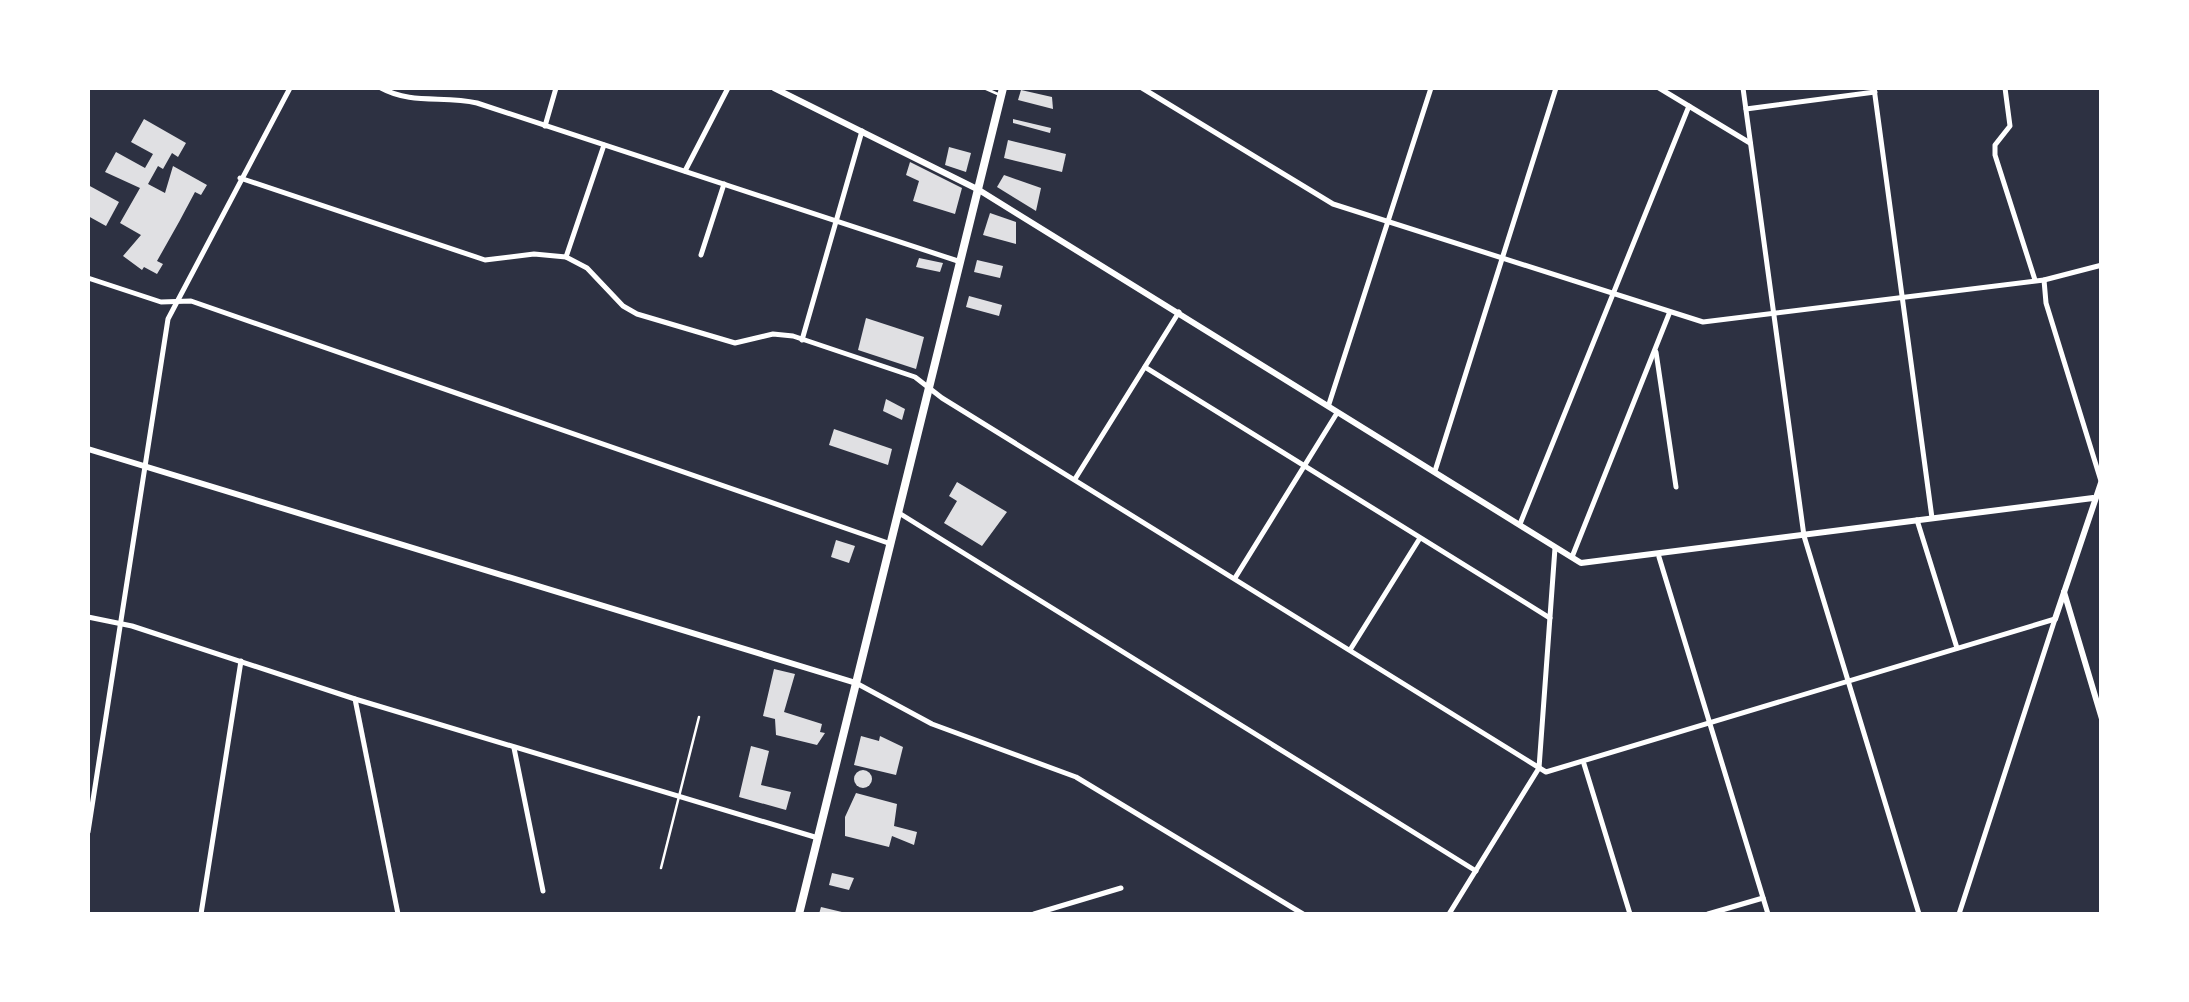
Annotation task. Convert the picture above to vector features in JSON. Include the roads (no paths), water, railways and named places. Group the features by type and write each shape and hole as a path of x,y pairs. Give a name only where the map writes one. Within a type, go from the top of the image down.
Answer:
{"main road":[{"path":"799,914 1002,92"}],"street":[{"path":"88,832 173,302 290,88"},
{"path":"381,88 412,99 458,98 961,262"},
{"path":"458,98 461,88"},
{"path":"545,126 556,88"},
{"path":"685,171 728,88"},
{"path":"774,88 979,190 1329,404 1555,548 1588,564 2097,498"},
{"path":"1142,88 1324,200 1669,314 1708,323 2044,280 2101,265"},
{"path":"1329,404 1432,88"},
{"path":"1435,471 1556,88"},
{"path":"1659,88 1750,142"},
{"path":"1743,88 1804,536 1919,914"},
{"path":"2005,88 2010,126 1995,145 1995,154 2035,280"},
{"path":"1746,110 1874,90 1932,518"},
{"path":"1520,524 1689,106"},
{"path":"802,340 862,132"},
{"path":"566,257 604,145"},
{"path":"240,178 485,260 534,254 566,257 587,268 637,314 735,343 773,334 802,340 915,378 1552,773 2054,620"},
{"path":"700,255 724,184"},
{"path":"88,278 173,302 191,302 891,544"},
{"path":"1960,914 2101,480 2046,302 2044,280"},
{"path":"1074,480 1179,312"},
{"path":"1572,558 1669,314"},
{"path":"1656,350 1676,488"},
{"path":"1145,367 1550,618"},
{"path":"1235,579 1338,410"},
{"path":"88,448 856,683 932,724 1076,777 1303,914"},
{"path":"898,514 1476,870"},
{"path":"1917,520 1957,648"},
{"path":"1350,650 1420,538"},
{"path":"1450,914 1539,768 1555,548"},
{"path":"1660,557 1768,914"},
{"path":"2064,591 2102,719"},
{"path":"88,617 120,622 355,699 818,838"},
{"path":"200,914 241,661"},
{"path":"355,699 398,914"},
{"path":"514,748 543,891"},
{"path":"1584,763 1630,914"},
{"path":"1034,914 1121,888"},
{"path":"1708,914 1763,898"}],"lane":[{"path":"984,88 1002,92"},
{"path":"661,868 699,717"}]}
